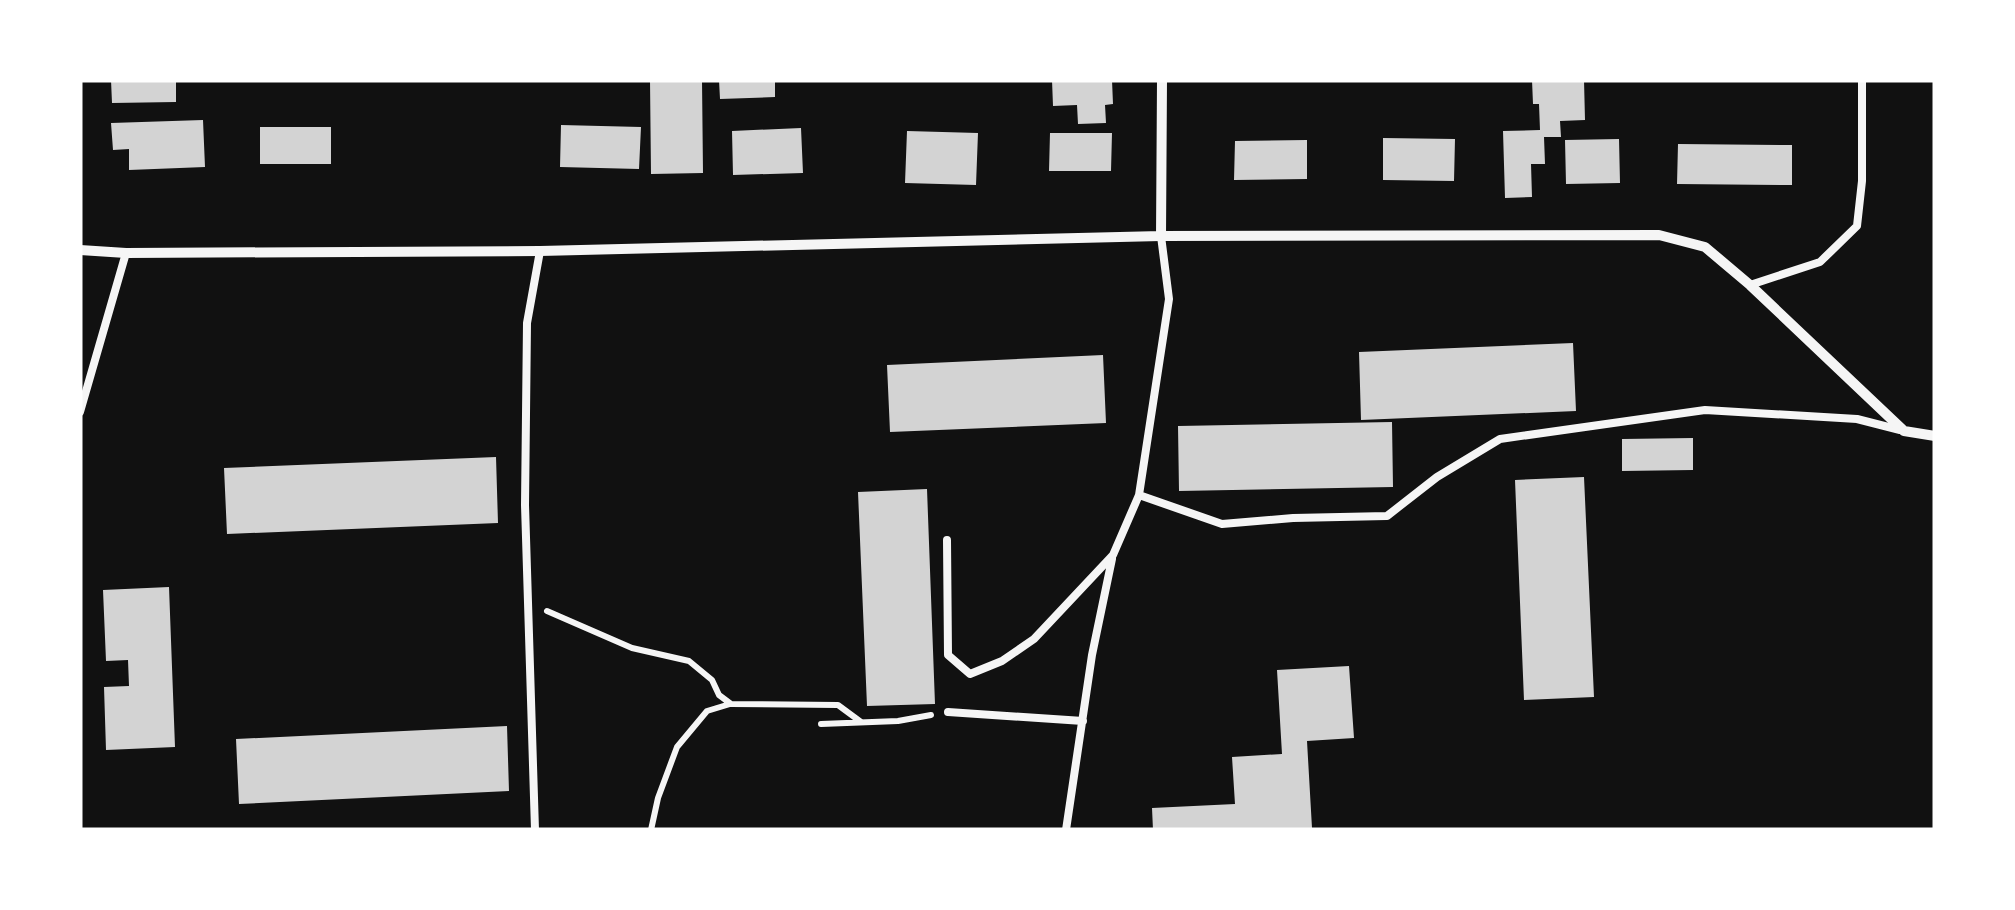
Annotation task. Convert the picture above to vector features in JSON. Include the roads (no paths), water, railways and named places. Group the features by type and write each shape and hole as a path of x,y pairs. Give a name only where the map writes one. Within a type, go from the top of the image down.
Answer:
{"street":[{"path":"1161,236 1162,80"},
{"path":"80,250 540,251 1161,236 1658,235 1705,247 1904,432 1935,436"}],"lane":[{"path":"1750,285 1820,262 1857,226 1862,181 1862,80"},
{"path":"1066,830 1092,655 1113,555 1139,495 1169,299 1161,236"},
{"path":"535,830 525,505 527,323 540,251"},
{"path":"80,412 126,253"},
{"path":"1139,495 1222,524 1387,516 1438,477 1500,439 1705,410 1857,418 1904,432"},
{"path":"947,540 948,655 970,674 1002,661 1034,639 1113,555"},
{"path":"948,712 1082,722"}]}
